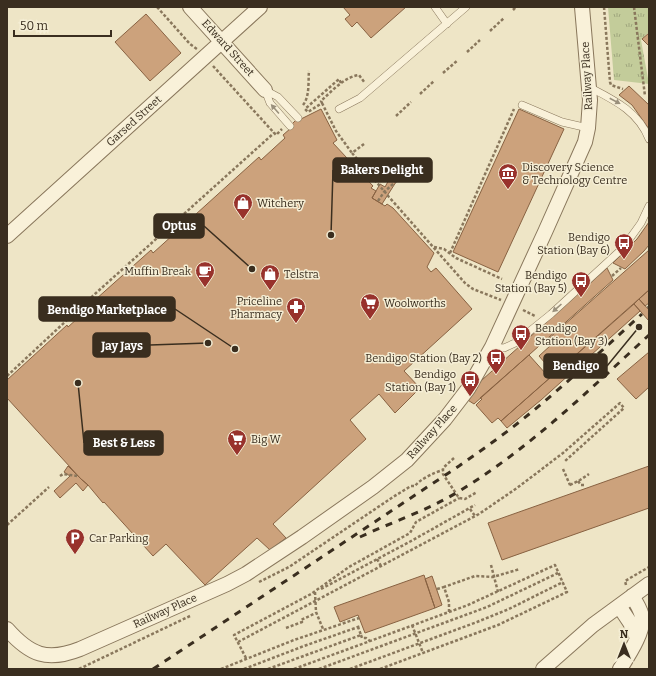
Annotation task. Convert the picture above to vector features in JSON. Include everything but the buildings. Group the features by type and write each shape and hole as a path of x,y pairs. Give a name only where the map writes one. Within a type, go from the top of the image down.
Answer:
{"street":[{"name":"Edward Street","path":"190,7 265,90"},
{"name":"Garsed Street","path":"7,236 260,7"},
{"name":"Railway Place","path":"7,629 18,641 40,654 55,656 63,655 80,649 237,579 302,537 373,487 407,460 446,419 468,389 492,346 582,148 588,128 590,110 582,7"},
{"path":"543,669 593,625 649,584"},
{"path":"620,669 637,638 642,625 642,616 632,596"},
{"path":"619,606 631,624 637,638"}],"lane":[{"path":"435,7 447,24"},
{"path":"339,109 360,98 466,7"},
{"path":"589,87 628,109 643,126 649,139"},
{"path":"265,90 278,97 298,118"},
{"path":"265,90 270,103 289,125"},
{"path":"522,105 562,122 588,128"},
{"path":"492,346 504,348 515,343 551,314 623,248 641,223 649,206"}],"path":[{"path":"156,7 190,44 197,49"},
{"path":"513,10 516,7"},
{"path":"604,7 610,82 611,85 622,89"},
{"path":"634,7 644,96"},
{"path":"490,31 504,18"},
{"path":"467,52 480,40"},
{"path":"443,73 458,60"},
{"path":"212,65 274,133"},
{"path":"303,105 306,101 309,71"},
{"path":"341,83 339,80 305,109 308,112 322,103 321,101 341,83 359,75 371,89"},
{"path":"420,94 434,81"},
{"path":"396,116 411,102"},
{"path":"450,253 517,102 522,105"},
{"path":"322,103 336,131 352,153 384,192 433,247 470,287 500,300"},
{"path":"7,376 96,293 274,133 276,135 289,125"},
{"path":"352,153 364,144"},
{"path":"378,201 384,192 402,176"},
{"path":"433,247 444,248 456,258 502,279"},
{"path":"612,276 621,268"},
{"path":"519,308 536,316"},
{"path":"238,642 475,516 517,488 563,453 620,403 624,408 565,461"},
{"path":"454,458 443,468 443,474 459,498"},
{"path":"563,470 569,486 589,474"},
{"path":"60,476 63,474 78,476"},
{"path":"578,481 581,485 585,485"},
{"path":"7,525 49,487"},
{"path":"315,592 349,567 410,533 416,522 459,498 467,498 477,492"},
{"path":"246,658 234,635 475,505"},
{"path":"470,509 475,516"},
{"path":"377,559 381,566"},
{"path":"491,565 498,592"},
{"path":"294,669 449,612 498,592 555,565 567,592 498,625 380,669"},
{"path":"437,589 475,576 493,577 520,569"},
{"path":"319,669 487,607 558,573"},
{"path":"350,669 492,616 563,582"},
{"path":"444,587 449,602 449,612"},
{"path":"315,592 316,613 324,629"},
{"path":"286,628 302,622 301,620 316,613"},
{"path":"221,669 246,658 324,629 359,618"},
{"path":"412,625 423,653"},
{"path":"244,669 360,627 362,638 366,638 370,641"},
{"path":"244,630 247,637"},
{"path":"268,669 361,635"}],"green space":[{"path":"608,7 649,7 649,32 641,40 649,84 614,80"}],"railway":[{"path":"153,669 489,445 550,397 642,314"},
{"path":"360,537 445,499 508,458 557,419 649,335"}],"place":[{"name":"Discovery Science & Technology Centre","path":"508,190"},
{"name":"Witchery","path":"243,220"},
{"name":"Bakers Delight","path":"331,235"},
{"name":"Bendigo Station (Bay 6)","path":"624,260"},
{"name":"Optus","path":"252,269"},
{"name":"Muffin Break","path":"205,288"},
{"name":"Telstra","path":"270,291"},
{"name":"Bendigo Station (Bay 5)","path":"581,298"},
{"name":"Woolworths","path":"370,320"},
{"name":"Priceline Pharmacy","path":"296,324"},
{"name":"Bendigo","path":"639,327"},
{"name":"Jay Jays","path":"208,343"},
{"name":"Bendigo Marketplace","path":"235,349"},
{"name":"Bendigo Station (Bay 3)","path":"521,351"},
{"name":"Bendigo Station (Bay 2)","path":"496,375"},
{"name":"Best & Less","path":"78,383"},
{"name":"Bendigo Station (Bay 1)","path":"470,397"},
{"name":"Big W","path":"237,456"},
{"name":"Car Parking","path":"75,555"}]}
